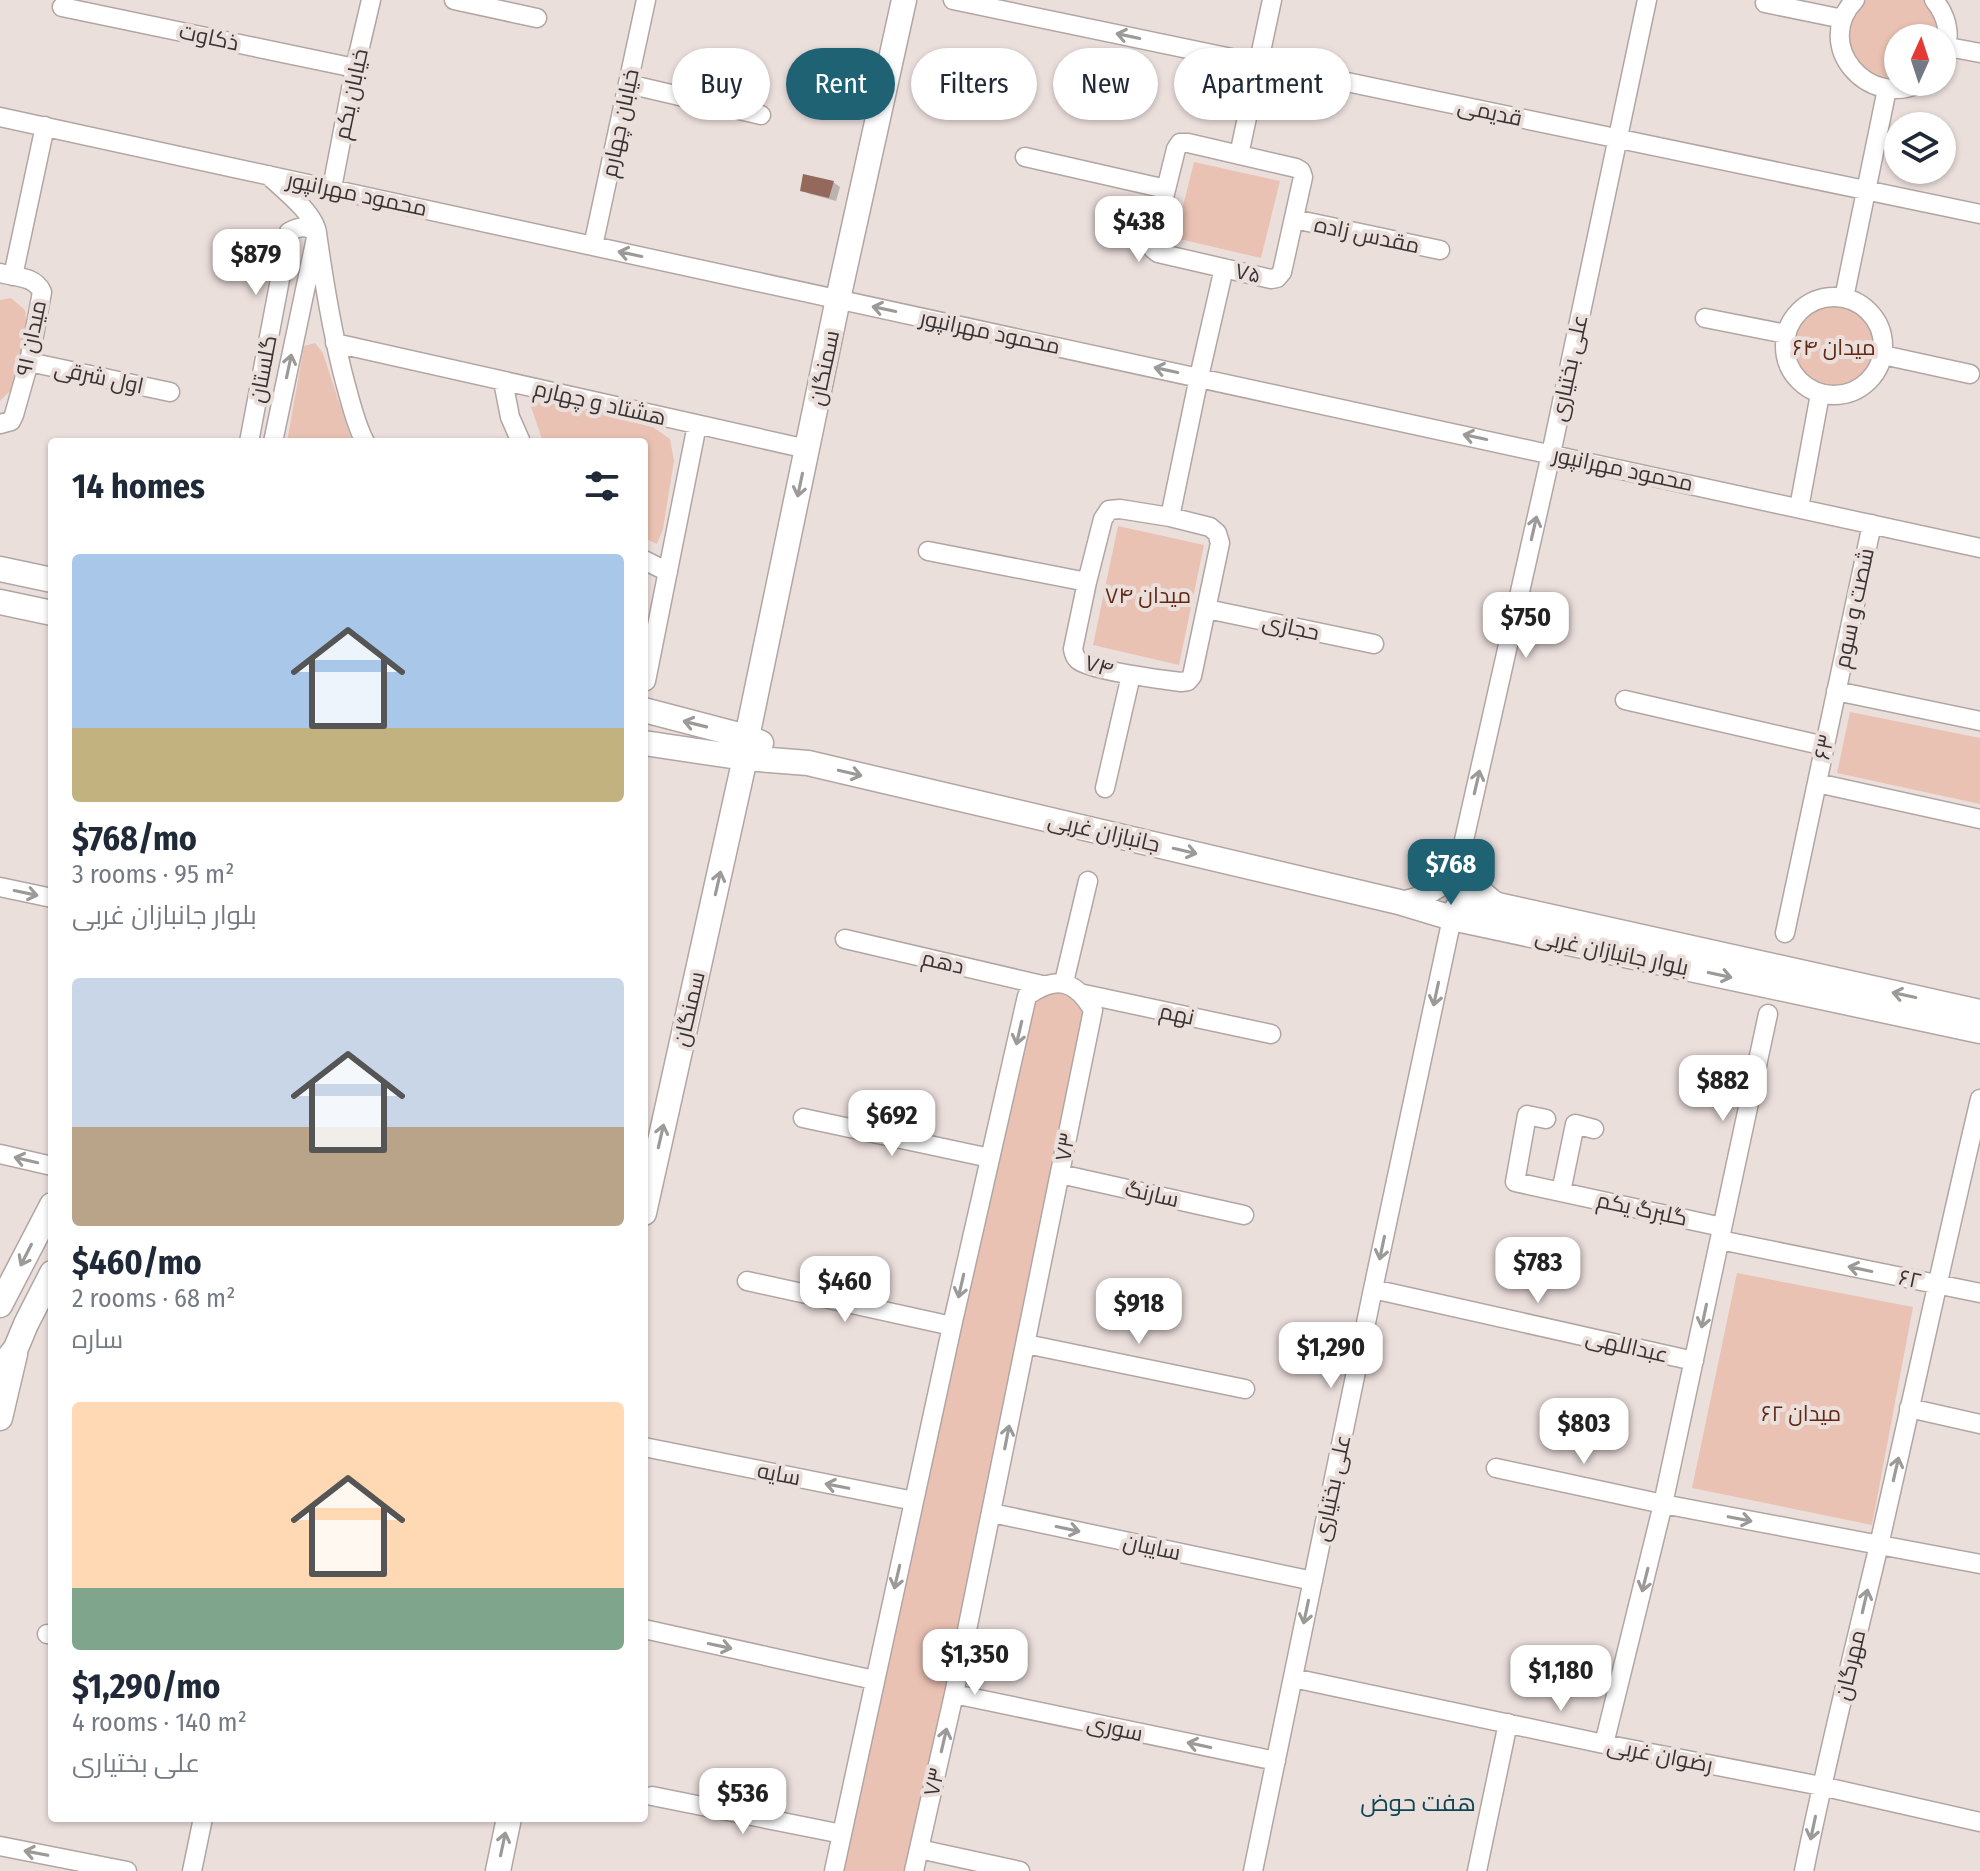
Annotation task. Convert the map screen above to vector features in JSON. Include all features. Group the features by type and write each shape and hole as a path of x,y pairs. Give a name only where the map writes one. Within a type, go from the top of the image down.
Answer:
{"main road":[{"name":"سمنگان","path":"648,1195 904,0"},
{"path":"0,569 48,579"},
{"path":"0,602 48,612"},
{"name":"جانبازان غربی","path":"648,711 746,748 1399,902 1452,918"},
{"name":"جانبازان غربی","path":"648,743 746,748"},
{"name":"بلوار جانبازان غربی","path":"1980,1012 1480,901 1465,901 1457,906 1452,918 1980,1031"},
{"path":"0,1305 48,1213"},
{"path":"0,1418 16,1348 48,1281"},
{"path":"0,1369 16,1348"},
{"path":"498,1871 508,1822"}],"street":[{"name":"خیابان یکم","path":"332,188 371,0"},
{"path":"454,0 537,18"},
{"name":"خیابان چهارم","path":"593,246 646,0"},
{"name":"قدیمی","path":"953,0 1186,48"},
{"path":"1262,48 1272,0"},
{"name":"علی بختیاری","path":"1460,858 1551,454 1647,0"},
{"path":"1855,0 1843,19 1840,34 1842,50 1848,64 1859,76 1871,85 1884,88"},
{"path":"1934,0 1945,15 1947,24"},
{"path":"1765,3 1843,19"},
{"name":"ذکاوت","path":"62,7 355,68"},
{"path":"1956,54 1980,53"},
{"name":"قدیمی","path":"1351,82 1980,214"},
{"path":"628,84 672,94"},
{"path":"1844,298 1886,96"},
{"name":"محمود مهرانپور","path":"0,117 1980,548"},
{"path":"1239,155 1247,120"},
{"path":"6,274 45,126"},
{"name":"۷۵","path":"1180,143 1239,155 1296,168 1303,177 1282,272 1277,278 1158,253 1153,249 1180,143"},
{"path":"1025,157 1166,189"},
{"path":"268,175 310,214 316,224 335,343 363,438"},
{"name":"مقدس زاده","path":"1294,219 1440,250"},
{"name":"گلستان","path":"250,438 289,232 297,227 306,227 317,233 274,438"},
{"path":"1170,517 1224,268"},
{"name":"میدان ۹۱","path":"0,424 11,421 14,415 29,362 42,292 33,280 6,274"},
{"path":"1825,297 1844,298 1857,302 1878,324 1883,355 1867,383 1837,396 1820,394 1805,387 1793,375 1786,360 1786,334 1797,312 1810,302 1825,297"},
{"path":"1705,318 1786,334"},
{"name":"هشتاد و چهارم","path":"335,343 807,449"},
{"path":"1883,355 1970,374"},
{"name":"اول شرقی","path":"29,362 170,392"},
{"name":"هشتاد و چهارم","path":"503,381 510,417 519,438"},
{"path":"1799,508 1820,394"},
{"name":"هشتاد و چهارم","path":"648,671 697,425"},
{"name":"۷۴","path":"1120,509 1170,517 1210,527 1217,533 1220,543 1192,676 1188,681 1181,682 1082,664 1075,658 1073,649 1103,519 1109,510 1120,509"},
{"name":"شصت و سوم","path":"1836,691 1872,524"},
{"path":"928,551 1087,582"},
{"path":"648,562 668,572"},
{"name":"حجازی","path":"1207,609 1374,644"},
{"path":"1105,788 1131,675"},
{"path":"1836,691 1980,721"},
{"name":"۶۳","path":"1836,691 1817,783 1980,819"},
{"path":"1625,700 1825,746"},
{"path":"1785,933 1817,783"},
{"path":"1460,858 1466,873 1478,887 1503,907"},
{"name":"جانبازان غربی","path":"1399,902 1436,892 1460,858"},
{"path":"1064,982 1088,881"},
{"path":"0,887 48,897"},
{"name":"علی بختیاری","path":"1253,1871 1452,918"},
{"name":"دهم","path":"845,939 1042,985"},
{"path":"834,1871 1027,996 1042,985 1064,982 1084,994"},
{"name":"نهم","path":"1084,994 1271,1034"},
{"name":"۷۳","path":"914,1871 992,1513 1093,1010 1084,994"},
{"path":"1604,1744 1663,1504 1768,1014"},
{"path":"1980,1099 1936,1285 1980,1293"},
{"name":"گلبرگ یکم","path":"1546,1119 1527,1115 1515,1182 1721,1233"},
{"path":"803,1118 990,1158"},
{"path":"1561,1192 1575,1124 1594,1129"},
{"path":"0,1154 48,1165"},
{"name":"سارنگ","path":"1060,1174 1244,1215"},
{"name":"۶۲","path":"1721,1233 1936,1285 1878,1545"},
{"path":"747,1281 952,1326"},
{"name":"عبداللهی","path":"1373,1289 1694,1361"},
{"path":"1026,1344 1245,1389"},
{"path":"1909,1408 1980,1424"},
{"name":"سایه","path":"648,1448 914,1501"},
{"path":"1496,1468 1663,1504 1980,1564"},
{"name":"سایبان","path":"992,1513 1313,1581"},
{"name":"مهرگان","path":"1804,1871 1878,1545"},
{"path":"648,1630 874,1680"},
{"name":"رضوان غربی","path":"1293,1678 1821,1786 1980,1822"},
{"name":"سوری","path":"954,1694 1276,1761"},
{"path":"1477,1871 1508,1723"},
{"path":"652,1796 842,1834"},
{"path":"192,1871 202,1822"},
{"path":"0,1846 127,1871"},
{"path":"919,1849 1020,1871"}],"green space":[{"path":"1862,0 1925,0 1931,5 1937,24 1884,24 1884,80 1872,79 1849,55 1847,22"},
{"path":"1194,162 1280,181 1261,258 1175,238"},
{"path":"11,298 25,310 27,328 16,385 0,401 0,300"},
{"name":"میدان ۶۴","path":"1834,304 1850,308 1864,317 1873,331 1877,347 1873,363 1864,377 1850,386 1834,390 1818,386 1804,377 1795,363 1791,347 1795,331 1804,317 1818,308"},
{"path":"315,343 323,353 351,438 288,438 304,346"},
{"path":"547,401 653,427 670,439 674,461 663,529 657,544 648,540 648,438 542,438 530,404"},
{"name":"میدان ۷۴","path":"1118,526 1204,545 1179,665 1093,645"},
{"path":"1850,712 1980,738 1980,804 1837,773"},
{"path":"1064,982 1093,1010 914,1871 834,1871 1027,996"},
{"name":"میدان ۶۲","path":"1737,1273 1913,1307 1872,1525 1692,1488"}],"building":[{"path":"803,174 834,181 829,198 800,191"}],"district":[{"name":"هفت حوض","path":"1418,1803"}]}
